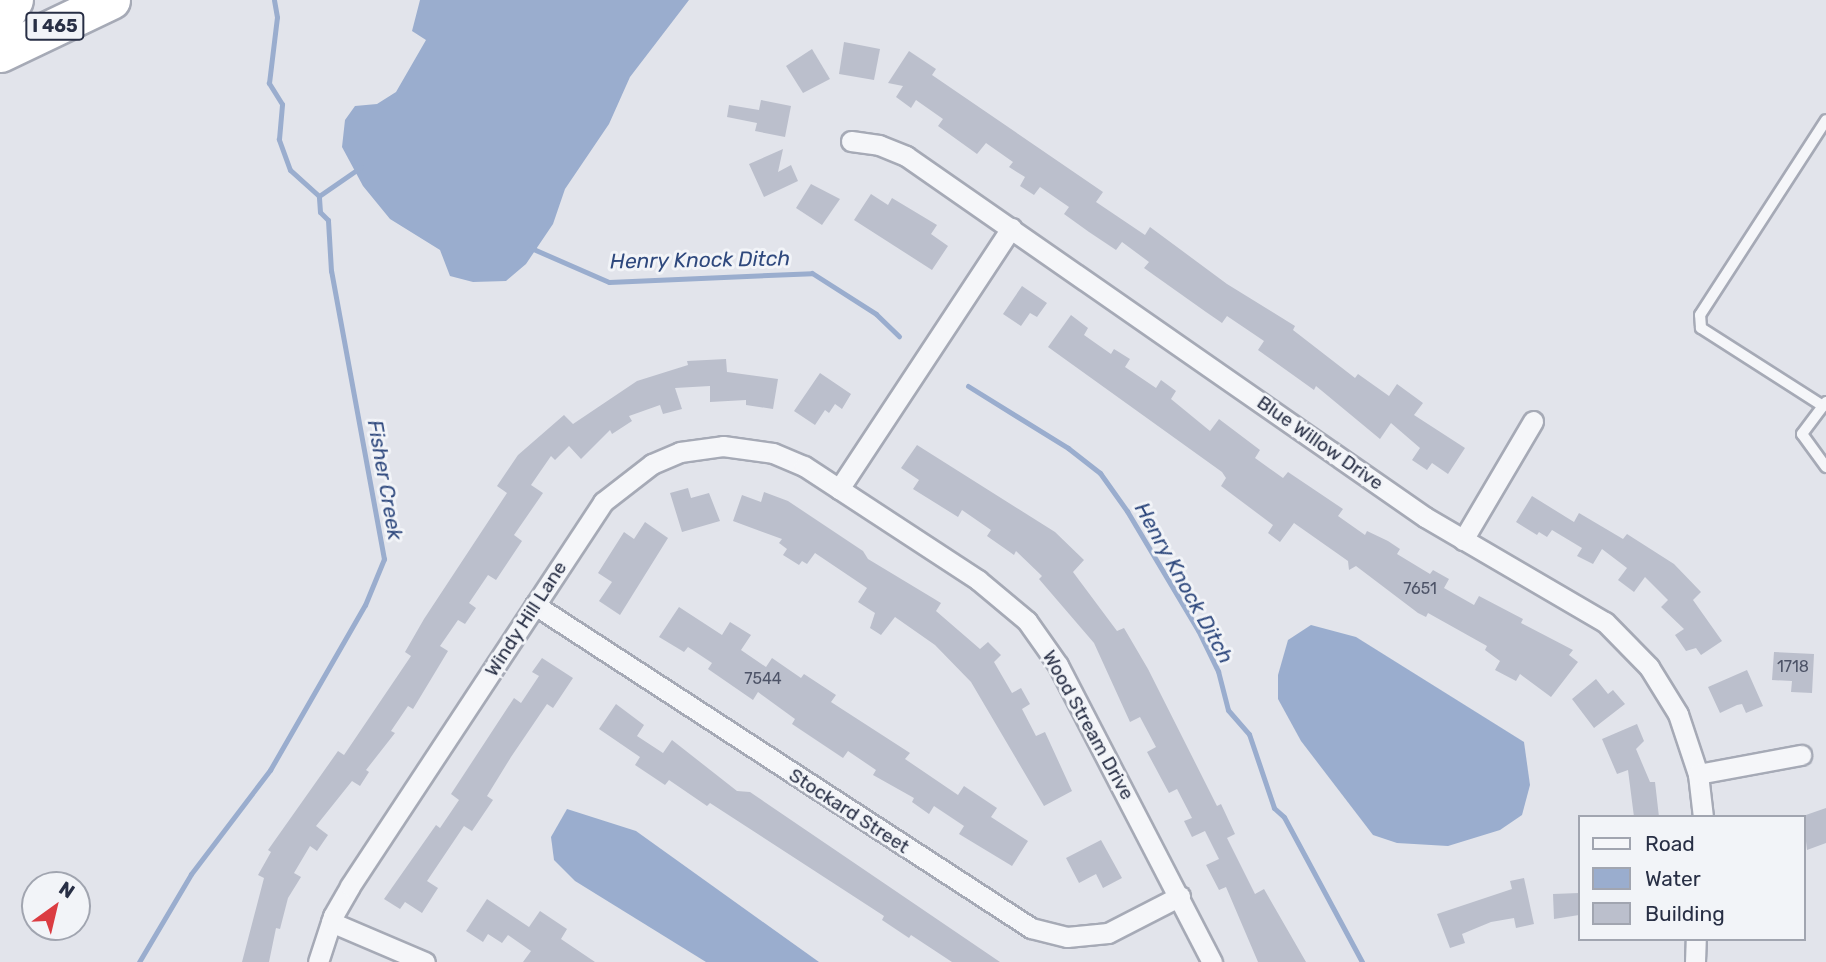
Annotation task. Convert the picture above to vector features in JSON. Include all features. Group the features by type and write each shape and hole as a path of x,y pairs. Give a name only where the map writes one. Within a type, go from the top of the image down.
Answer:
{"highway":[{"path":"0,23 14,0"},
{"name":"I 465","path":"0,53 111,0"}],"street":[{"name":"Blue Willow Drive","path":"851,141 879,145 906,156 1463,540 1576,601 1622,636 1664,689 1686,732 1698,774 1703,815"},
{"path":"839,489 1011,228"},
{"path":"1463,540 1533,421"},
{"name":"Windy Hill Lane","path":"318,962 331,922 607,498 636,474 675,454 713,446 752,447 787,458 839,489"},
{"name":"Wood Stream Drive","path":"839,489 986,585 1027,621 1058,665 1180,895 1212,962"},
{"name":"Stockard Street","path":"535,605 1031,928 1067,937 1108,933 1180,895"},
{"path":"1698,774 1801,755"},
{"path":"331,922 425,962"},
{"path":"1695,962 1696,941"}],"lane":[{"path":"1826,120 1700,315 1701,328 1824,404 1802,434 1826,467"}],"water":[{"path":"420,0 689,0 630,77 609,124 565,189 553,224 526,264 506,281 473,282 450,276 440,250 390,219 363,186 342,147 345,120 355,106 377,104 396,92 426,40 412,31"},
{"path":"1311,625 1356,637 1524,742 1530,785 1522,815 1500,830 1448,846 1397,843 1373,835 1301,741 1278,699 1278,675 1288,640"},
{"path":"567,809 636,831 819,962 706,962 575,881 554,860 551,837"}],"building":[{"path":"844,42 880,49 874,80 839,74"},
{"path":"812,49 830,79 803,93 786,66"},
{"path":"909,51 936,69 932,75 1103,192 1096,202 1145,235 1150,227 1227,284 1295,326 1293,330 1355,378 1358,374 1389,396 1397,384 1423,403 1414,415 1465,448 1448,474 1432,463 1427,470 1412,460 1420,448 1391,423 1380,439 1316,386 1314,390 1258,350 1264,341 1227,316 1222,323 1206,312 1144,268 1149,262 1122,242 1116,250 1089,232 1064,214 1069,207 1040,187 1034,195 1020,186 1025,177 1009,167 1013,162 986,143 977,154 938,126 943,119 916,100 911,108 896,97 903,86 888,83"},
{"path":"761,100 791,106 785,137 755,131 757,123 727,117 729,105 759,110"},
{"path":"783,149 778,172 791,165 798,181 764,197 749,164"},
{"path":"811,184 840,199 822,225 796,208"},
{"path":"871,194 888,205 892,198 937,225 931,234 948,246 932,270 854,220"},
{"path":"1022,286 1047,303 1037,317 1030,313 1021,326 1003,314"},
{"path":"1071,315 1088,328 1084,335 1111,354 1114,349 1130,359 1125,367 1156,388 1161,380 1176,391 1171,399 1210,431 1219,419 1260,450 1255,458 1283,478 1288,472 1343,509 1338,516 1365,535 1367,531 1388,541 1400,549 1397,554 1430,574 1433,570 1449,579 1444,588 1474,605 1479,596 1523,619 1521,623 1573,650 1569,655 1578,662 1551,697 1520,674 1516,681 1495,670 1500,661 1485,650 1487,646 1428,613 1426,617 1418,613 1356,566 1349,570 1348,561 1294,523 1280,542 1268,533 1273,525 1221,486 1226,478 1222,472 1048,347"},
{"path":"726,359 727,372 778,379 773,409 746,405 746,400 710,402 710,386 675,388 682,409 663,414 660,405 629,416 632,421 612,434 610,430 581,459 569,446 555,460 551,456 531,485 543,493 514,535 522,541 496,580 488,575 469,603 476,608 465,624 458,620 440,646 448,651 413,709 408,706 391,731 395,733 366,770 369,772 360,786 352,781 316,826 328,835 317,851 310,846 294,873 301,877 288,898 280,929 276,928 269,962 242,962 264,878 258,875 271,852 268,850 338,751 344,755 411,656 405,652 424,619 507,493 497,486 518,455 564,415 573,424 637,381 688,365 687,361"},
{"path":"820,373 851,394 842,409 835,404 829,413 825,410 815,425 794,411"},
{"path":"917,445 1055,532 1084,560 1073,572 1117,631 1124,628 1148,669 1217,806 1221,804 1235,834 1227,838 1255,894 1264,889 1306,962 1258,962 1226,887 1219,890 1206,865 1219,859 1205,831 1192,837 1184,821 1192,818 1177,789 1169,793 1147,752 1156,747 1140,717 1130,722 1094,643 1039,579 1042,576 1016,551 1014,555 987,536 991,530 962,510 958,517 913,489 919,480 901,468"},
{"path":"688,488 691,498 709,493 720,521 682,532 670,493"},
{"path":"764,492 788,501 863,551 868,559 941,603 936,611 980,649 988,642 1001,655 994,662 1012,693 1021,688 1030,704 1022,709 1036,736 1045,732 1072,791 1044,806 971,682 935,645 895,617 881,635 870,628 875,613 858,602 867,588 815,553 807,564 802,561 799,565 783,555 787,549 779,543 782,539 733,521 742,495 761,502"},
{"path":"1532,496 1574,522 1579,513 1623,539 1627,534 1674,564 1701,592 1693,600 1722,641 1701,655 1696,648 1686,651 1675,635 1684,629 1661,607 1668,600 1645,577 1634,592 1618,580 1627,568 1602,549 1593,564 1577,556 1582,548 1552,530 1547,537 1539,532 1537,535 1516,522"},
{"path":"645,522 668,538 620,615 599,601 612,582 598,573 624,532 634,539"},
{"path":"679,607 722,635 730,622 751,635 741,650 766,667 772,658 801,678 804,674 836,695 831,702 910,753 905,759 958,795 964,786 997,808 991,817 1028,841 1012,866 959,834 964,826 934,806 929,814 912,802 914,798 873,775 876,770 848,751 843,758 792,724 795,719 758,692 753,700 708,669 712,663 688,647 684,652 659,637"},
{"path":"1774,652 1814,654 1812,693 1791,692 1792,681 1772,680"},
{"path":"542,658 573,678 553,708 547,704 511,757 487,796 493,800 472,831 464,826 427,881 438,888 422,913 405,902 400,909 384,899 436,825 440,828 459,800 451,794 514,698 521,703 539,676 532,672"},
{"path":"1747,670 1763,706 1746,713 1742,704 1720,713 1708,687"},
{"path":"1596,679 1608,694 1613,690 1625,704 1594,728 1572,699"},
{"path":"616,704 644,725 637,736 663,753 672,740 737,791 750,792 1000,962 952,962 911,935 909,938 882,920 884,916 710,803 707,806 669,780 665,785 635,765 640,757 599,729"},
{"path":"1637,724 1644,741 1636,749 1650,782 1655,782 1659,815 1634,815 1628,770 1617,774 1602,739"},
{"path":"1826,808 1826,843 1807,850 1805,815"},
{"path":"1101,840 1122,878 1103,888 1096,874 1079,883 1066,858"},
{"path":"1524,878 1534,924 1516,928 1514,918 1491,922 1462,934 1465,943 1450,948 1437,914 1512,889 1510,881"},
{"path":"1577,893 1577,915 1554,919 1553,894"},
{"path":"487,899 529,927 540,911 567,929 561,939 595,962 523,962 531,951 508,935 502,943 488,934 483,942 466,931"}],"waterway":[{"name":"Fisher Creek","path":"139,962 191,874 270,770 365,605 384,559 331,271 328,220 320,212 319,196 290,170 279,139 282,104 269,83 277,17 274,0"},
{"name":"Henry Knock Ditch","path":"319,196 361,167"},
{"name":"Henry Knock Ditch","path":"531,248 609,282 812,273 876,314 899,336"},
{"name":"Henry Knock Ditch","path":"968,386 1068,448 1100,473 1127,511 1198,630 1218,671 1228,710 1249,734 1274,808 1284,817 1362,962"}]}
